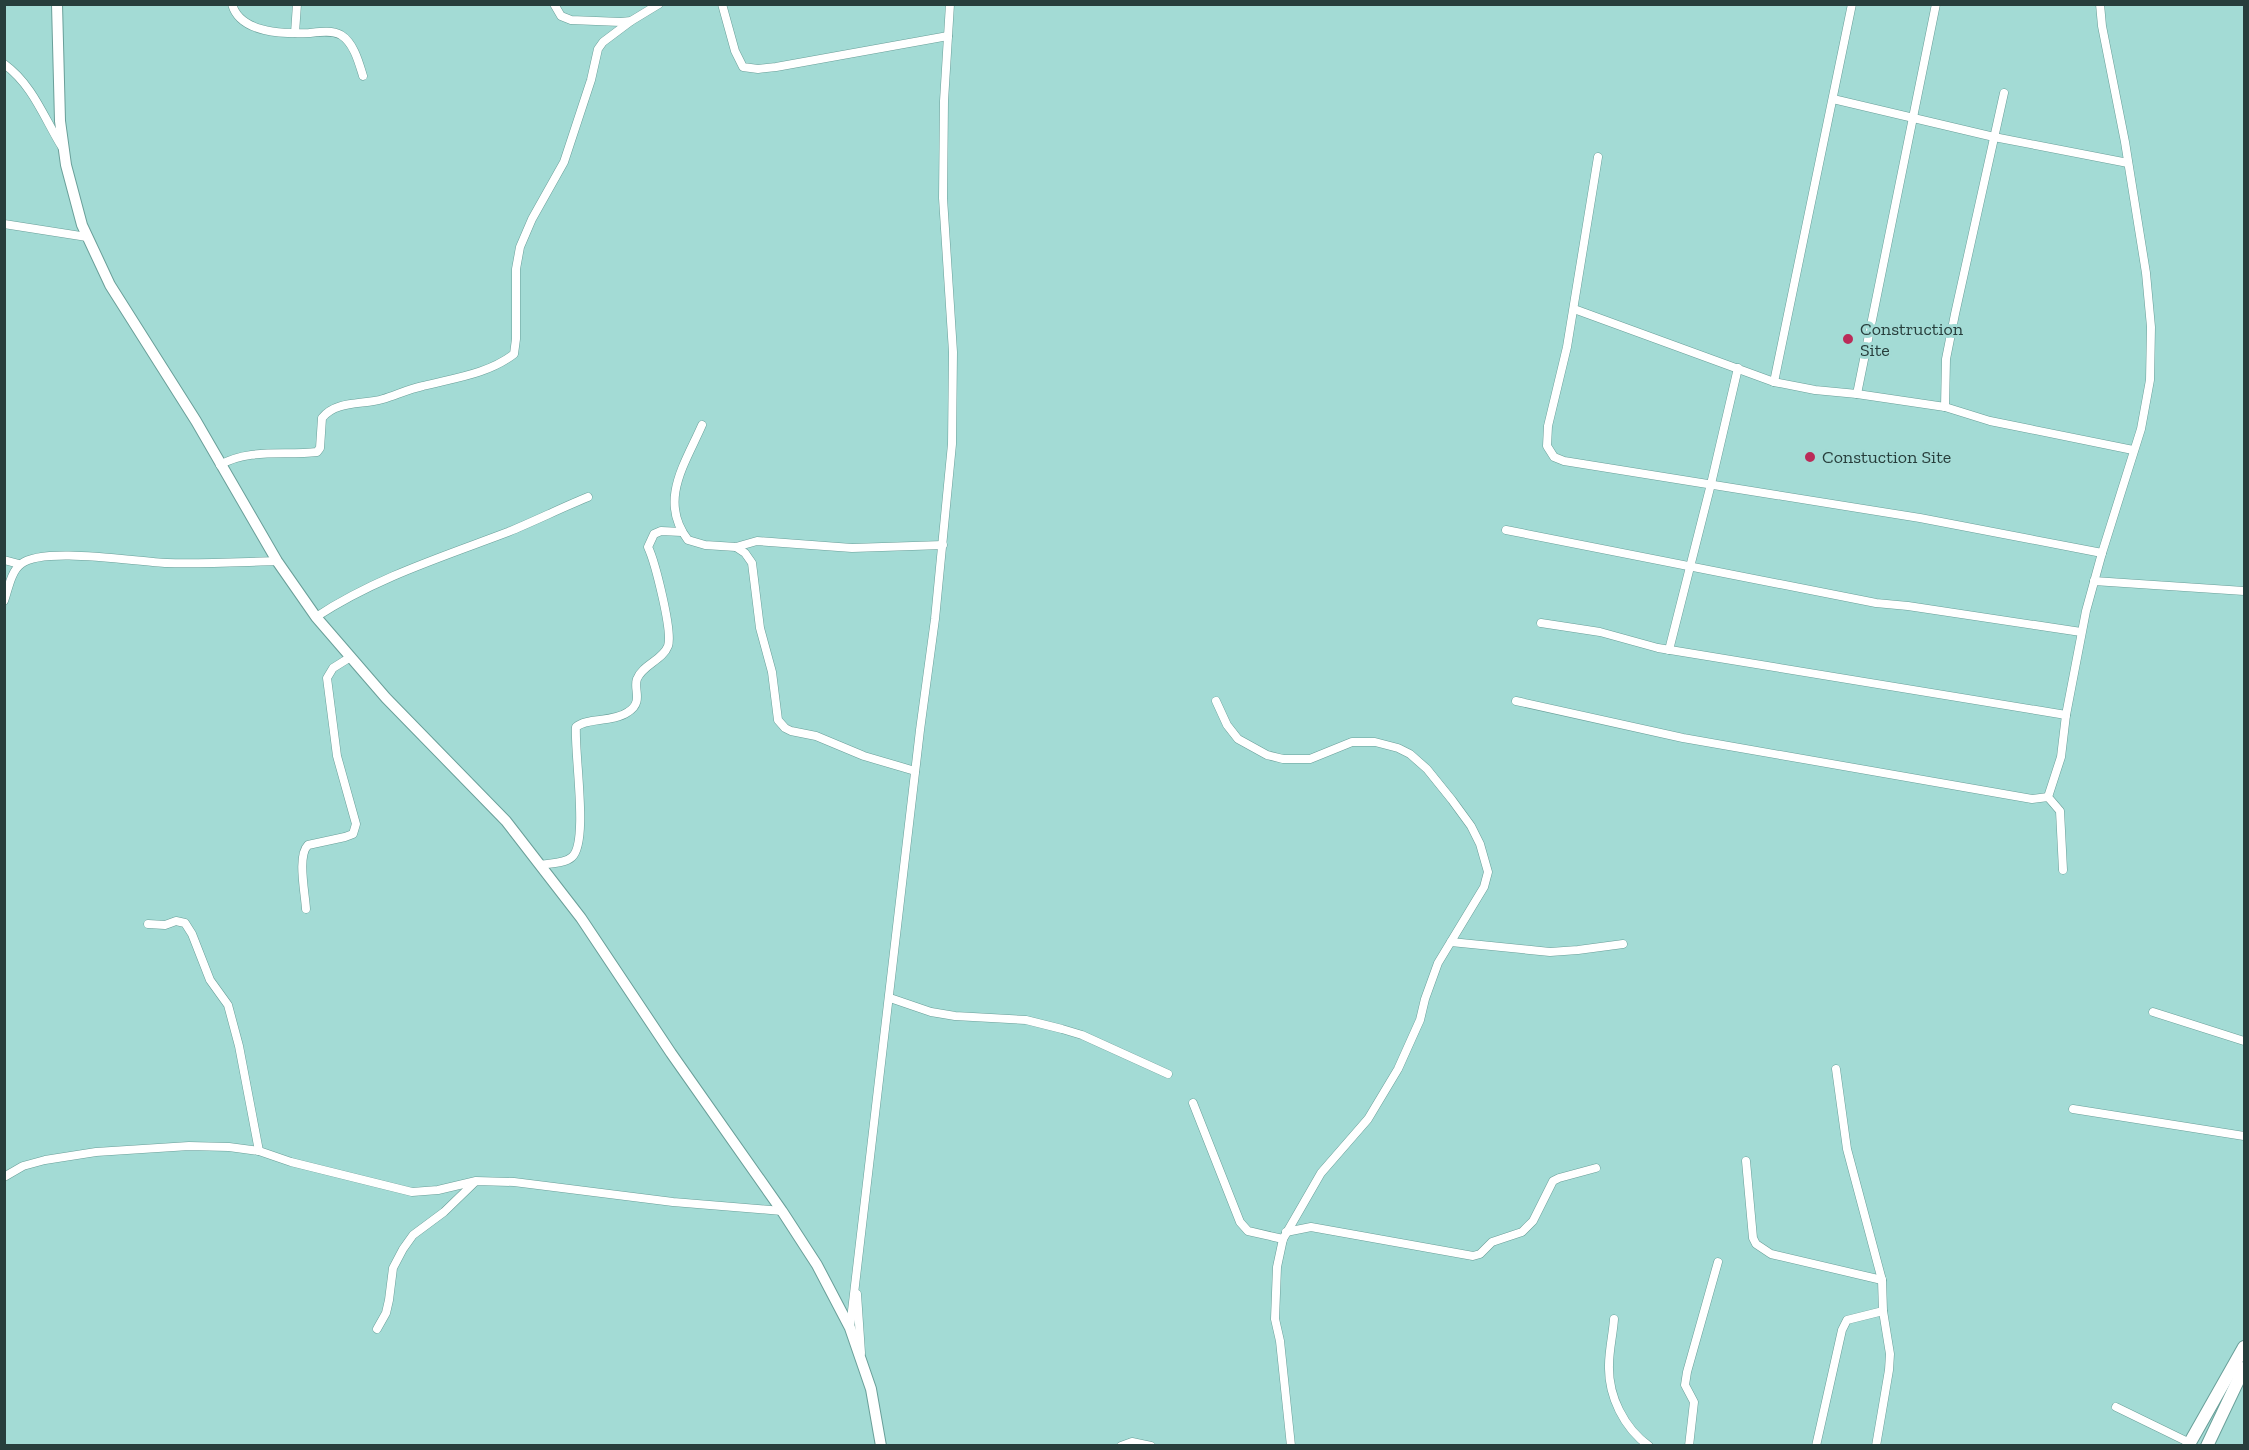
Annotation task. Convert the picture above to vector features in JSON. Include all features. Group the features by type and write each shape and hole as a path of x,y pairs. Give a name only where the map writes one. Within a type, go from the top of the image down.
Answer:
{"main road":[{"path":"2189,1444 2244,1347"},
{"path":"2207,1446 2244,1368"}],"street":[{"path":"57,4 63,148 74,201 87,237 110,285 196,421 277,561 315,617 349,657 506,821 581,918 671,1053 782,1211 817,1265 850,1328 871,1389 881,1446"},
{"path":"232,4 236,14 246,23 263,30 340,34 352,47 363,76"},
{"path":"295,33 297,4"},
{"path":"554,4 564,18 571,20 631,21"},
{"path":"220,465 231,459 246,456 317,452 320,448 322,418 330,410 384,399 421,386 464,377 514,354 516,269 520,247 532,219 564,162 591,80 598,49 603,42 631,21 659,4"},
{"path":"722,4 735,51 746,69 776,67 948,36"},
{"path":"850,1328 943,544 952,444 953,352 943,198 944,101 950,4"},
{"path":"1774,382 1852,4"},
{"path":"1857,394 1936,4"},
{"path":"2048,797 2061,757 2081,632 2094,581 2141,429 2149,392 2151,363 2151,327 2146,273 2100,4"},
{"path":"4,64 24,80 63,148"},
{"path":"1945,407 1948,348 2004,93"},
{"path":"1833,99 1994,137 2128,163"},
{"path":"1598,157 1574,309 1548,426 1547,446 1554,457 1920,518 2102,554"},
{"path":"4,224 87,237"},
{"path":"1574,309 1774,382 1815,390 1945,407 1990,421 2133,450"},
{"path":"1669,650 1738,368"},
{"path":"702,425 676,486 673,500 674,513 688,540 736,547 757,541 852,548 943,544"},
{"path":"315,617 339,601 375,583 511,531 588,497"},
{"path":"1506,530 1876,603 2081,632"},
{"path":"540,865 566,861 576,853 579,845 581,807 577,778 576,727 589,721 610,719 631,710 638,699 635,683 637,678 668,645 663,607 653,559 648,547 654,534 661,531 682,532"},
{"path":"736,547 745,553 752,563 759,628 772,672 778,720 785,728 792,731 816,736 864,756 915,771"},
{"path":"4,601 20,564 31,559 57,555 166,563 277,561"},
{"path":"4,560 20,564"},
{"path":"2094,581 2244,591"},
{"path":"1541,623 1600,632 1669,650 2066,715"},
{"path":"306,909 302,867 302,854 305,848 308,845 353,834 356,824 337,756 327,678 333,668 349,657"},
{"path":"1216,701 1227,725 1238,739 1267,755 1282,759 1310,759 1346,743 1376,742 1398,748 1418,760 1471,826 1487,864 1487,879 1484,887 1438,963 1420,1020 1398,1069 1368,1119 1321,1173 1284,1236 1277,1267 1275,1319 1280,1341 1291,1446"},
{"path":"1516,701 1683,738 2032,799 2048,797"},
{"path":"2048,797 2060,811 2063,870"},
{"path":"148,924 165,925 176,921 185,923 192,934 210,980 228,1005 240,1046 259,1151"},
{"path":"1451,942 1550,952 1578,951 1623,944"},
{"path":"890,998 931,1012 955,1016 1026,1020 1062,1029 1082,1035 1168,1074"},
{"path":"2153,1012 2244,1041"},
{"path":"1836,1070 1847,1149 1882,1280 1883,1311 1890,1354 1876,1446"},
{"path":"1193,1103 1240,1222 1248,1231 1284,1236 1311,1227 1468,1256 1480,1254 1492,1242 1522,1232 1533,1221 1553,1181 1596,1168"},
{"path":"2073,1109 2244,1136"},
{"path":"4,1177 22,1166 96,1152 189,1146 229,1147 259,1151 291,1162 412,1192 438,1190 476,1181 514,1182 694,1204 782,1211"},
{"path":"1746,1161 1753,1238 1756,1244 1771,1254 1882,1280"},
{"path":"377,1329 386,1313 393,1268 403,1249 413,1235 444,1212 476,1181"},
{"path":"1689,1446 1694,1402 1685,1385 1687,1372 1718,1262"},
{"path":"856,1289 861,1331 861,1359"},
{"path":"1816,1446 1842,1330 1847,1320 1883,1311"},
{"path":"1614,1319 1609,1367 1615,1403 1638,1438 1649,1446"},
{"path":"2116,1407 2189,1444"},
{"path":"1121,1446 1125,1443 1138,1442 1151,1446"}],"place":[{"name":"Construction Site","path":"1848,339"},
{"name":"Constuction Site","path":"1810,457"}]}
